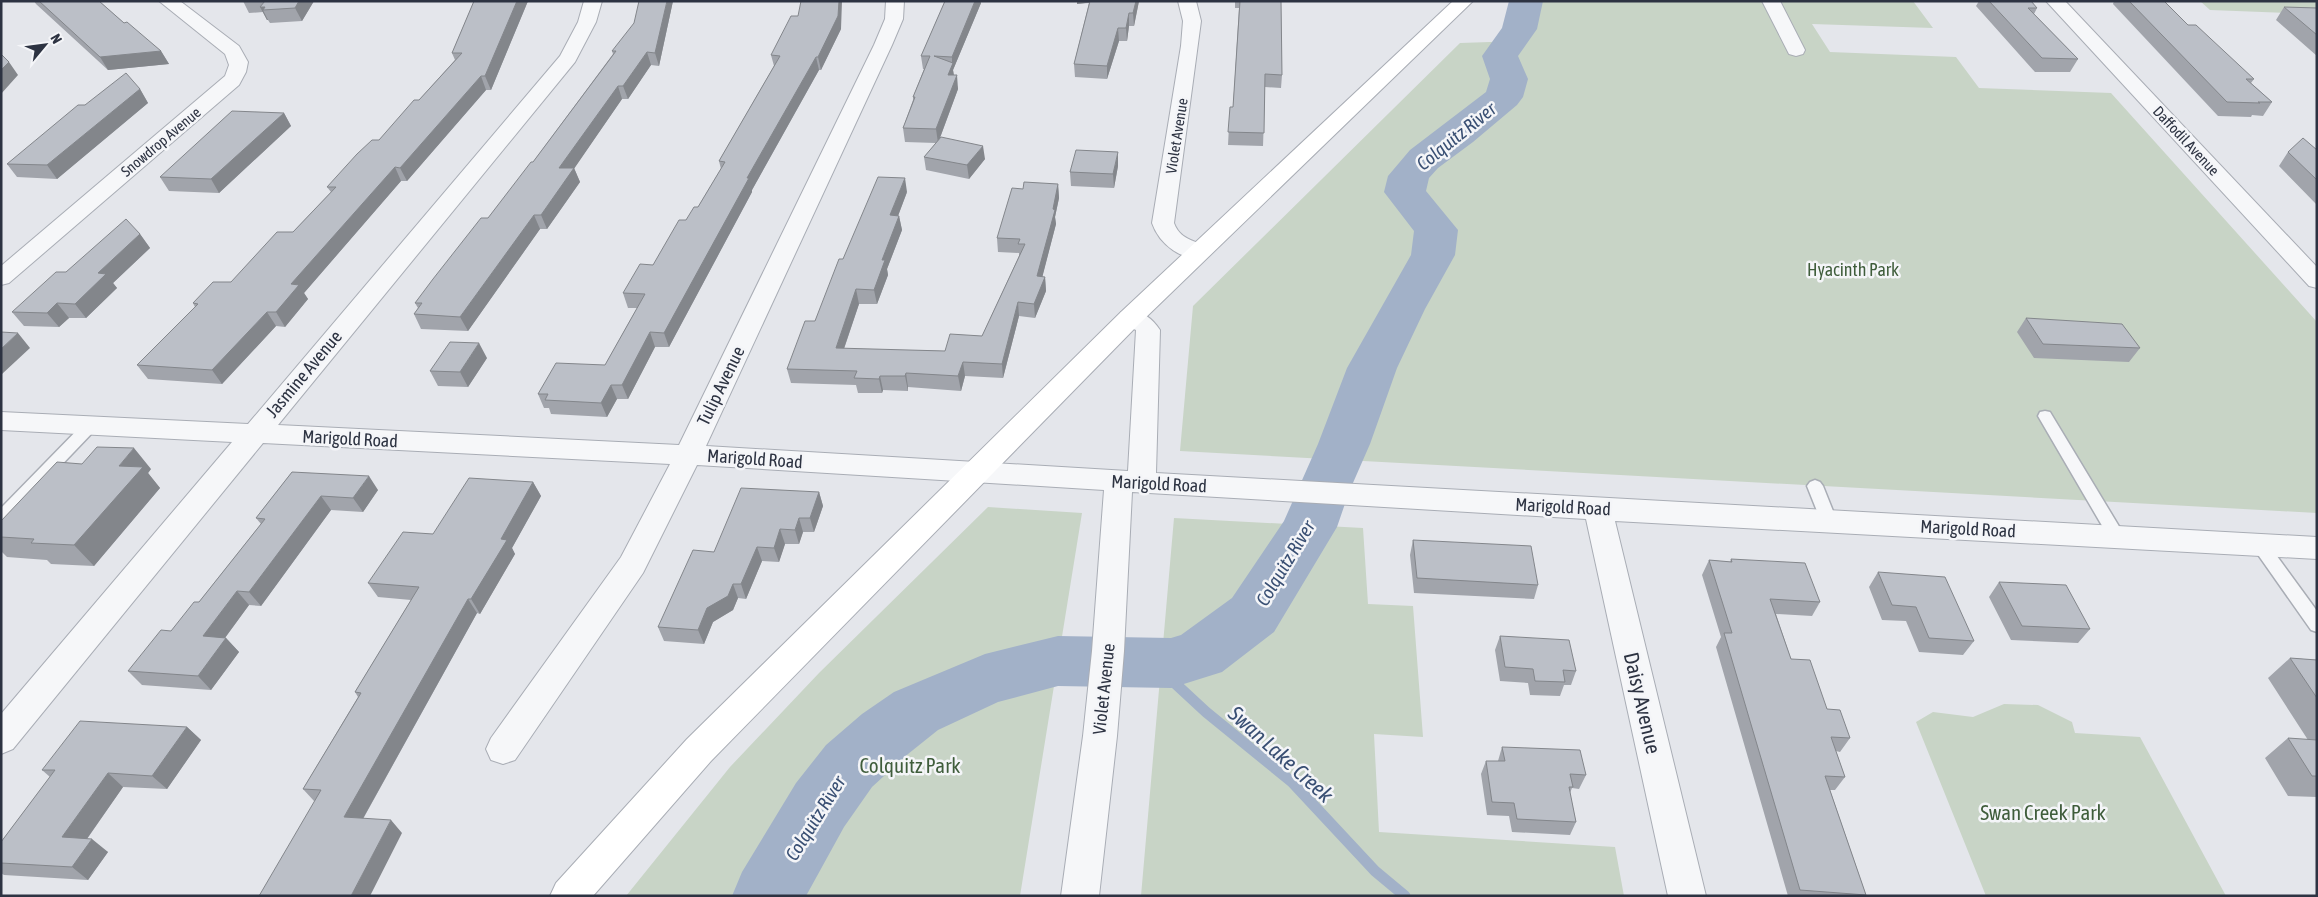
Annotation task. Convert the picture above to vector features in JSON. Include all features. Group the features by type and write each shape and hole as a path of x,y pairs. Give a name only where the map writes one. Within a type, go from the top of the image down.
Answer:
{"main road":[{"path":"569,896 699,750 1130,318 1464,1"}],"street":[{"name":"Snowdrop Avenue","path":"1,278 232,81 239,69 239,59 232,50 168,1"},
{"name":"Jasmine Avenue","path":"1,739 568,58 587,22 594,1"},
{"name":"Tulip Avenue","path":"503,749 632,564 688,455 883,45 894,19 895,1"},
{"name":"Violet Avenue","path":"1187,1 1192,21 1190,46 1164,223 1167,235 1176,243 1198,252"},
{"path":"1771,1 1796,50"},
{"name":"Daffodil Avenue","path":"2055,1 2317,281"},
{"name":"Violet Avenue","path":"1080,896 1148,330 1143,324 1130,318"},
{"name":"Marigold Road","path":"1,421 688,455 1326,494 2317,548"},
{"name":"Daisy Avenue","path":"1598,509 1687,896"}],"lane":[{"path":"2045,416 2117,537"},
{"path":"1,518 90,426"},
{"path":"1815,486 1829,521"},
{"path":"2260,545 2317,625"}],"green space":[{"name":"Hyacinth Park","path":"1509,1 1913,1 1933,28 1812,24 1830,52 1956,57 1979,88 2111,93 2317,322 2317,513 1180,451 1193,306 1460,43 1520,41"},
{"path":"2200,1 2315,1 2317,3 2317,14 2210,10"},
{"name":"Colquitz Park","path":"988,507 1082,513 1020,896 626,896 730,767 819,673"},
{"path":"1174,518 1363,528 1368,604 1413,606 1423,737 1374,734 1379,832 1615,847 1624,896 1141,896"},
{"name":"Swan Creek Park","path":"2004,704 2038,705 2072,722 2075,733 2140,737 2226,896 1986,896 1916,722 1933,712 1973,717"}],"building":[{"path":"39,1 99,1 161,51 100,57"},
{"path":"265,1 299,1 295,8 263,10 265,7 260,7"},
{"path":"474,1 517,1 485,76 481,76 400,168 395,167 291,284 299,285 276,312 267,312 212,370 137,365 198,304 193,303 213,282 231,282 277,232 293,232 336,187 327,187 357,154 372,140 379,140 414,100 419,100 462,53 452,53"},
{"path":"639,1 667,1 655,53 647,52 623,86 618,86 559,168 574,168 541,215 534,215 460,317 414,314 422,303 415,303 433,279 481,218 488,218 531,162 533,162 616,51 612,51 634,23"},
{"path":"801,1 839,1 838,16 818,57 816,57 747,178 749,178 664,333 650,332 622,385 611,385 601,403 545,400 548,394 538,394 556,363 605,365 645,294 623,293 640,264 653,265 679,220 686,220 694,207 698,207 725,162 719,161 780,56 771,55 791,16 798,16"},
{"path":"945,1 975,1 952,57 934,56 953,63 948,75 957,75 936,129 903,128 915,97 913,97 930,56 921,56"},
{"path":"1090,1 1136,1 1133,13 1129,13 1126,28 1118,28 1107,66 1074,64"},
{"path":"1240,1 1281,1 1282,75 1265,74 1264,133 1228,132 1230,107 1233,107"},
{"path":"1989,1 2031,1 2037,8 2028,8 2078,59 2042,58"},
{"path":"2129,1 2164,1 2188,25 2196,25 2254,79 2246,79 2272,102 2227,102"},
{"path":"2284,7 2317,8 2317,35"},
{"path":"1,54 9,62 1,70"},
{"path":"126,73 140,89 47,165 7,164 78,105 85,105"},
{"path":"232,111 284,113 211,179 160,177"},
{"path":"941,137 983,146 967,165 924,157"},
{"path":"2303,138 2317,150 2317,180 2288,152"},
{"path":"1076,150 1118,152 1113,174 1070,172"},
{"path":"878,177 905,178 890,215 899,216 882,260 885,260 874,290 856,289 836,348 945,351 950,334 982,336 1025,244 1018,244 1020,239 997,238 1012,188 1023,189 1024,182 1058,184 1053,209 1055,210 1037,276 1045,277 1034,304 1018,302 1002,364 963,362 958,376 906,373 905,376 880,376 879,379 854,378 857,371 787,369 805,321 815,321 839,259 843,259"},
{"path":"126,219 140,234 98,273 106,274 75,304 57,303 47,313 12,312 56,272 66,272"},
{"path":"2026,318 2122,324 2140,348 2043,344"},
{"path":"1,332 18,333 1,349"},
{"path":"450,342 479,343 460,372 430,371"},
{"path":"97,447 134,448 119,466 143,467 74,545 31,543 34,539 1,537 1,521 57,462 82,464"},
{"path":"292,472 369,476 353,498 321,496 249,592 237,591 203,636 226,638 198,676 128,671 161,630 171,631 194,602 199,602 265,519 256,518"},
{"path":"469,478 533,482 501,539 507,540 471,599 468,599 344,817 391,820 351,896 259,896 321,790 303,789 361,693 355,692 419,587 368,583 403,532 433,534"},
{"path":"741,488 819,492 810,518 799,518 795,530 780,529 774,548 757,547 741,584 733,584 728,596 707,608 698,630 658,627 693,550 714,552"},
{"path":"1413,540 1531,546 1538,585 1417,578"},
{"path":"1731,559 1805,563 1820,602 1770,599 1791,659 1810,660 1827,709 1840,710 1850,738 1831,737 1845,777 1825,776 1866,895 1800,890 1724,633 1732,633 1709,560 1732,562"},
{"path":"1878,572 1945,577 1974,641 1929,638 1916,607 1892,605"},
{"path":"1999,582 2066,585 2090,629 2022,626"},
{"path":"1500,636 1569,640 1576,671 1563,670 1565,682 1535,681 1533,669 1505,667"},
{"path":"2290,658 2317,660 2317,698"},
{"path":"80,721 187,727 152,776 108,773 62,837 92,839 72,867 1,863 1,842 55,770 42,770"},
{"path":"2288,738 2317,740 2317,776 2312,776"},
{"path":"1502,747 1580,750 1586,775 1570,774 1573,787 1569,787 1576,822 1517,819 1514,803 1492,802 1486,761 1505,761"}],"waterway":[{"name":"Colquitz River","path":"767,896 820,805 849,766 885,734 916,711 985,680 1058,661 1171,663 1200,654 1253,615 1309,527 1322,492 1344,444 1372,368 1402,309 1433,255 1436,230 1405,192 1409,176 1424,159 1459,134 1504,97 1509,79 1500,56 1519,29 1526,1"},
{"name":"Swan Lake Creek","path":"1152,662 1206,712 1292,782 1375,871 1405,896"}]}
